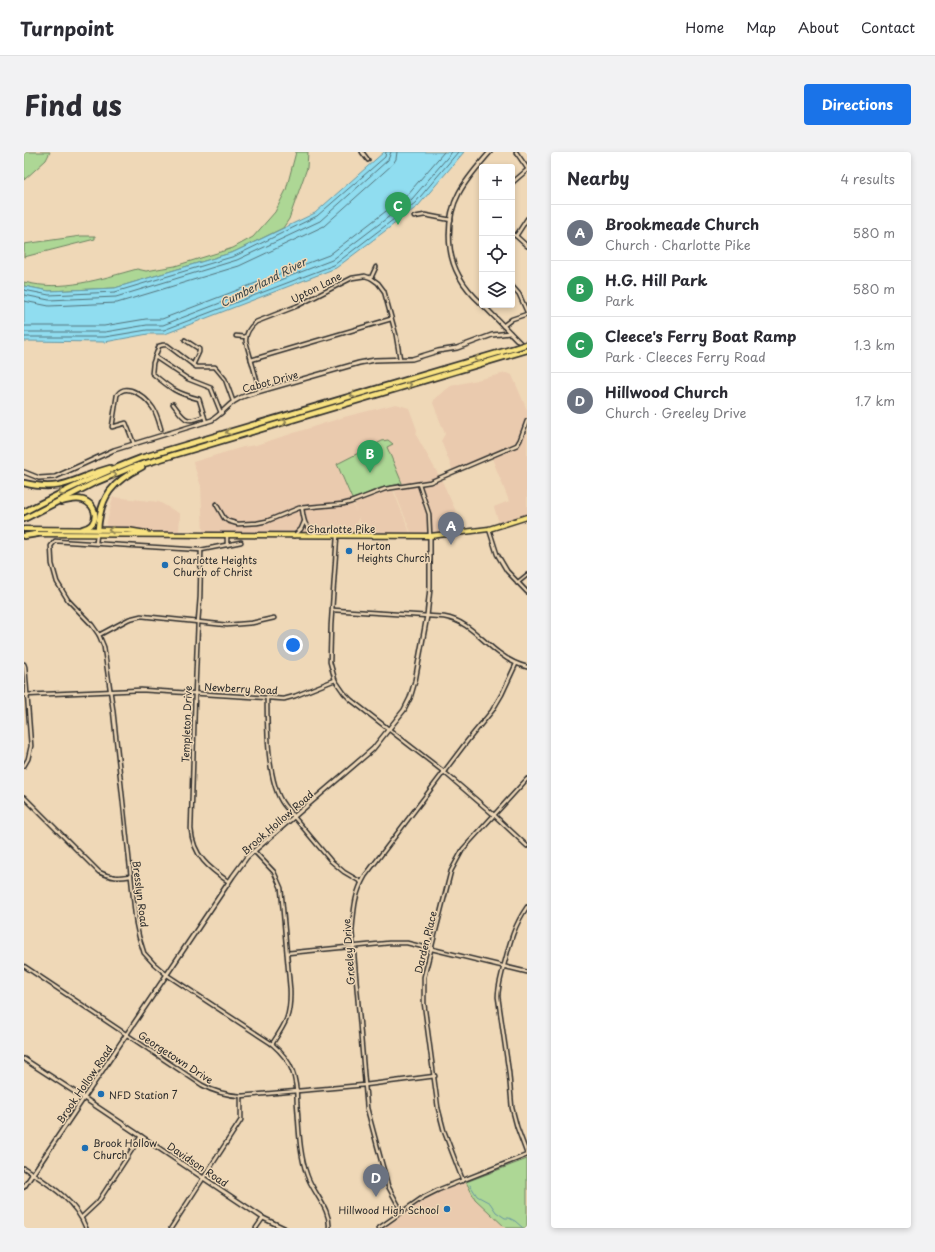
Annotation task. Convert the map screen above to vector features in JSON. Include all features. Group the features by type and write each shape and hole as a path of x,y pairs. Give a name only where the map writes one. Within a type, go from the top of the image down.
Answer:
{"highway":[{"path":"24,512 63,492 141,458 527,344"},
{"path":"24,519 94,483 130,468 527,350"},
{"path":"97,532 99,515 105,497 110,489 126,475 160,459"},
{"path":"24,483 37,486 56,486 66,484 104,469 122,465"},
{"path":"53,504 76,499 85,500 91,505 95,512 94,523 89,528 83,530"},
{"path":"24,535 37,534"}],"main road":[{"name":"Charlotte Pike","path":"37,534 128,530 152,534 430,536 489,529 527,517"},
{"name":"Charlotte Pike","path":"24,529 83,530 97,532"}],"street":[{"path":"362,152 368,160"},
{"path":"479,302 466,287 454,266 450,236 451,220 456,200 464,184 490,152"},
{"path":"515,180 527,169 516,152"},
{"path":"414,217 425,215 451,220"},
{"path":"527,219 516,236 527,246"},
{"path":"376,266 371,278 378,283 384,291 396,335 400,360"},
{"name":"Upton Lane","path":"246,337 251,326 256,322 297,306 352,278 365,276 371,278"},
{"path":"503,326 512,319 527,313 519,294 515,289"},
{"path":"485,308 527,350"},
{"path":"250,360 391,319"},
{"name":"Cabot Drive","path":"24,472 39,478 55,477 114,450 212,420 233,401 239,398 359,363 375,360 412,359 438,351 457,348 492,336 510,333"},
{"path":"236,336 246,337 250,360 261,392"},
{"path":"185,340 198,349 199,352 193,365"},
{"path":"206,422 200,399 180,394 170,389 152,373 155,357 160,346 167,345 196,367 215,367 225,379 233,401"},
{"path":"155,357 188,379 211,388 221,413"},
{"path":"134,444 126,423 112,427 117,395 120,392 126,389 132,390 146,400 153,408 161,429"},
{"path":"173,404 185,419 194,419 204,416"},
{"path":"216,504 224,518 228,521 245,524 267,521 288,511 302,508 343,504 385,489 430,482 517,445 527,421"},
{"path":"419,484 429,514 430,536"},
{"path":"302,508 306,536"},
{"path":"294,536 305,523"},
{"path":"305,523 308,529 319,536"},
{"path":"489,529 497,554 508,571 527,592"},
{"path":"97,532 96,543 202,550 241,542"},
{"path":"227,535 228,545"},
{"path":"337,536 330,662 334,680 351,700 444,772 527,846"},
{"name":"Brook Hollow Road","path":"24,1187 242,864 254,851 373,750 404,710 413,689 427,616 430,588 430,536"},
{"name":"Bresslyn Road","path":"96,543 55,541 51,546 51,558 55,577 62,592 91,624 99,635 104,647 136,923 141,945 144,953 150,960 167,975 272,1044 288,1062 295,1079 303,1160 307,1176 323,1205 330,1222 330,1228"},
{"name":"Templeton Drive","path":"202,550 190,823 191,838 196,851 203,861 229,882"},
{"path":"518,582 527,575"},
{"path":"333,610 450,618 462,622 498,652 516,664 527,667"},
{"path":"99,635 129,619 141,616 227,625 274,618"},
{"path":"24,664 28,696 31,746 28,759 24,766"},
{"name":"Greeley Drive","path":"402,1212 388,1186 367,1108 354,946 353,912 357,892 361,882 374,863 492,709 502,694 516,664"},
{"name":"Newberry Road","path":"24,696 141,690 288,698 334,680"},
{"path":"267,698 267,725 274,786 280,800 331,861 344,872 361,882"},
{"name":"Darden Place","path":"463,1181 444,1131 438,1108 435,1076 424,1003 424,977 454,864 463,849 527,779"},
{"path":"24,797 99,872 116,878 131,876"},
{"path":"254,851 274,872 281,888 290,989 290,1011 285,1025 272,1044"},
{"path":"379,1228 422,1198 438,1190 527,1154 512,1108 510,1073 500,1016 498,990 509,942 527,907"},
{"path":"287,953 402,942 527,972"},
{"name":"Georgetown Drive","path":"24,966 211,1090 224,1094 241,1096 366,1085 435,1076"},
{"name":"Davidson Road","path":"24,1059 204,1177 263,1218 284,1228"},
{"path":"171,1228 241,1120 241,1096"},
{"path":"82,1218 98,1202 141,1136"},
{"path":"24,1168 67,1199 82,1218 86,1228"},
{"path":"256,1228 263,1218"}],"shaded area":[{"path":"506,373 512,375 527,410 527,515 499,523 494,507 509,501 492,458 490,455 453,471 441,441 445,434 433,403 435,398 451,386"},
{"path":"396,404 409,408 417,430 416,435 442,481 465,531 412,535 395,492 385,447 337,464 356,512 354,504 388,490 393,490 411,535 363,535 358,517 357,535 203,533 201,486 193,462 243,447 256,445 344,417"},
{"path":"113,497 159,502 180,514 179,532 156,532 106,526"},
{"name":"Hillwood High School","path":"466,1182 468,1188 506,1228 384,1228 419,1203 442,1191"}],"green space":[{"path":"50,152 46,160 24,180 24,153"},
{"path":"296,152 308,152 307,168 289,219 283,228 234,252 115,288 49,291 24,286 24,282 53,286 67,285 95,280 137,269 146,271 175,266 233,248 253,237 275,212 286,190"},
{"path":"81,236 95,236 95,239 24,257 24,244"},
{"path":"388,440 393,444 387,447 402,483 380,488 352,499 337,464 382,441"},
{"path":"527,1159 527,1228 506,1228 475,1199 466,1182"}],"water":[{"name":"Cumberland River","path":"384,152 464,152 418,206 336,268 165,334 148,334 105,342 24,341 24,286 49,291 115,288 234,252 315,213"}],"waterway":[{"path":"470,1185 477,1196 490,1203 496,1212 505,1218 515,1221 523,1228"}],"place":[{"name":"Cleece's Ferry Boat Ramp","path":"398,225"},
{"name":"H.G. Hill Park","path":"370,473"},
{"name":"Brookmeade Church","path":"451,545"},
{"name":"Horton Heights Church","path":"349,551"},
{"name":"Charlotte Heights Church of Christ","path":"165,565"},
{"name":"NFD Station 7","path":"101,1094"},
{"name":"Brook Hollow Church","path":"85,1148"},
{"name":"Hillwood Church","path":"376,1197"},
{"name":"Hillwood High School","path":"447,1209"}]}
